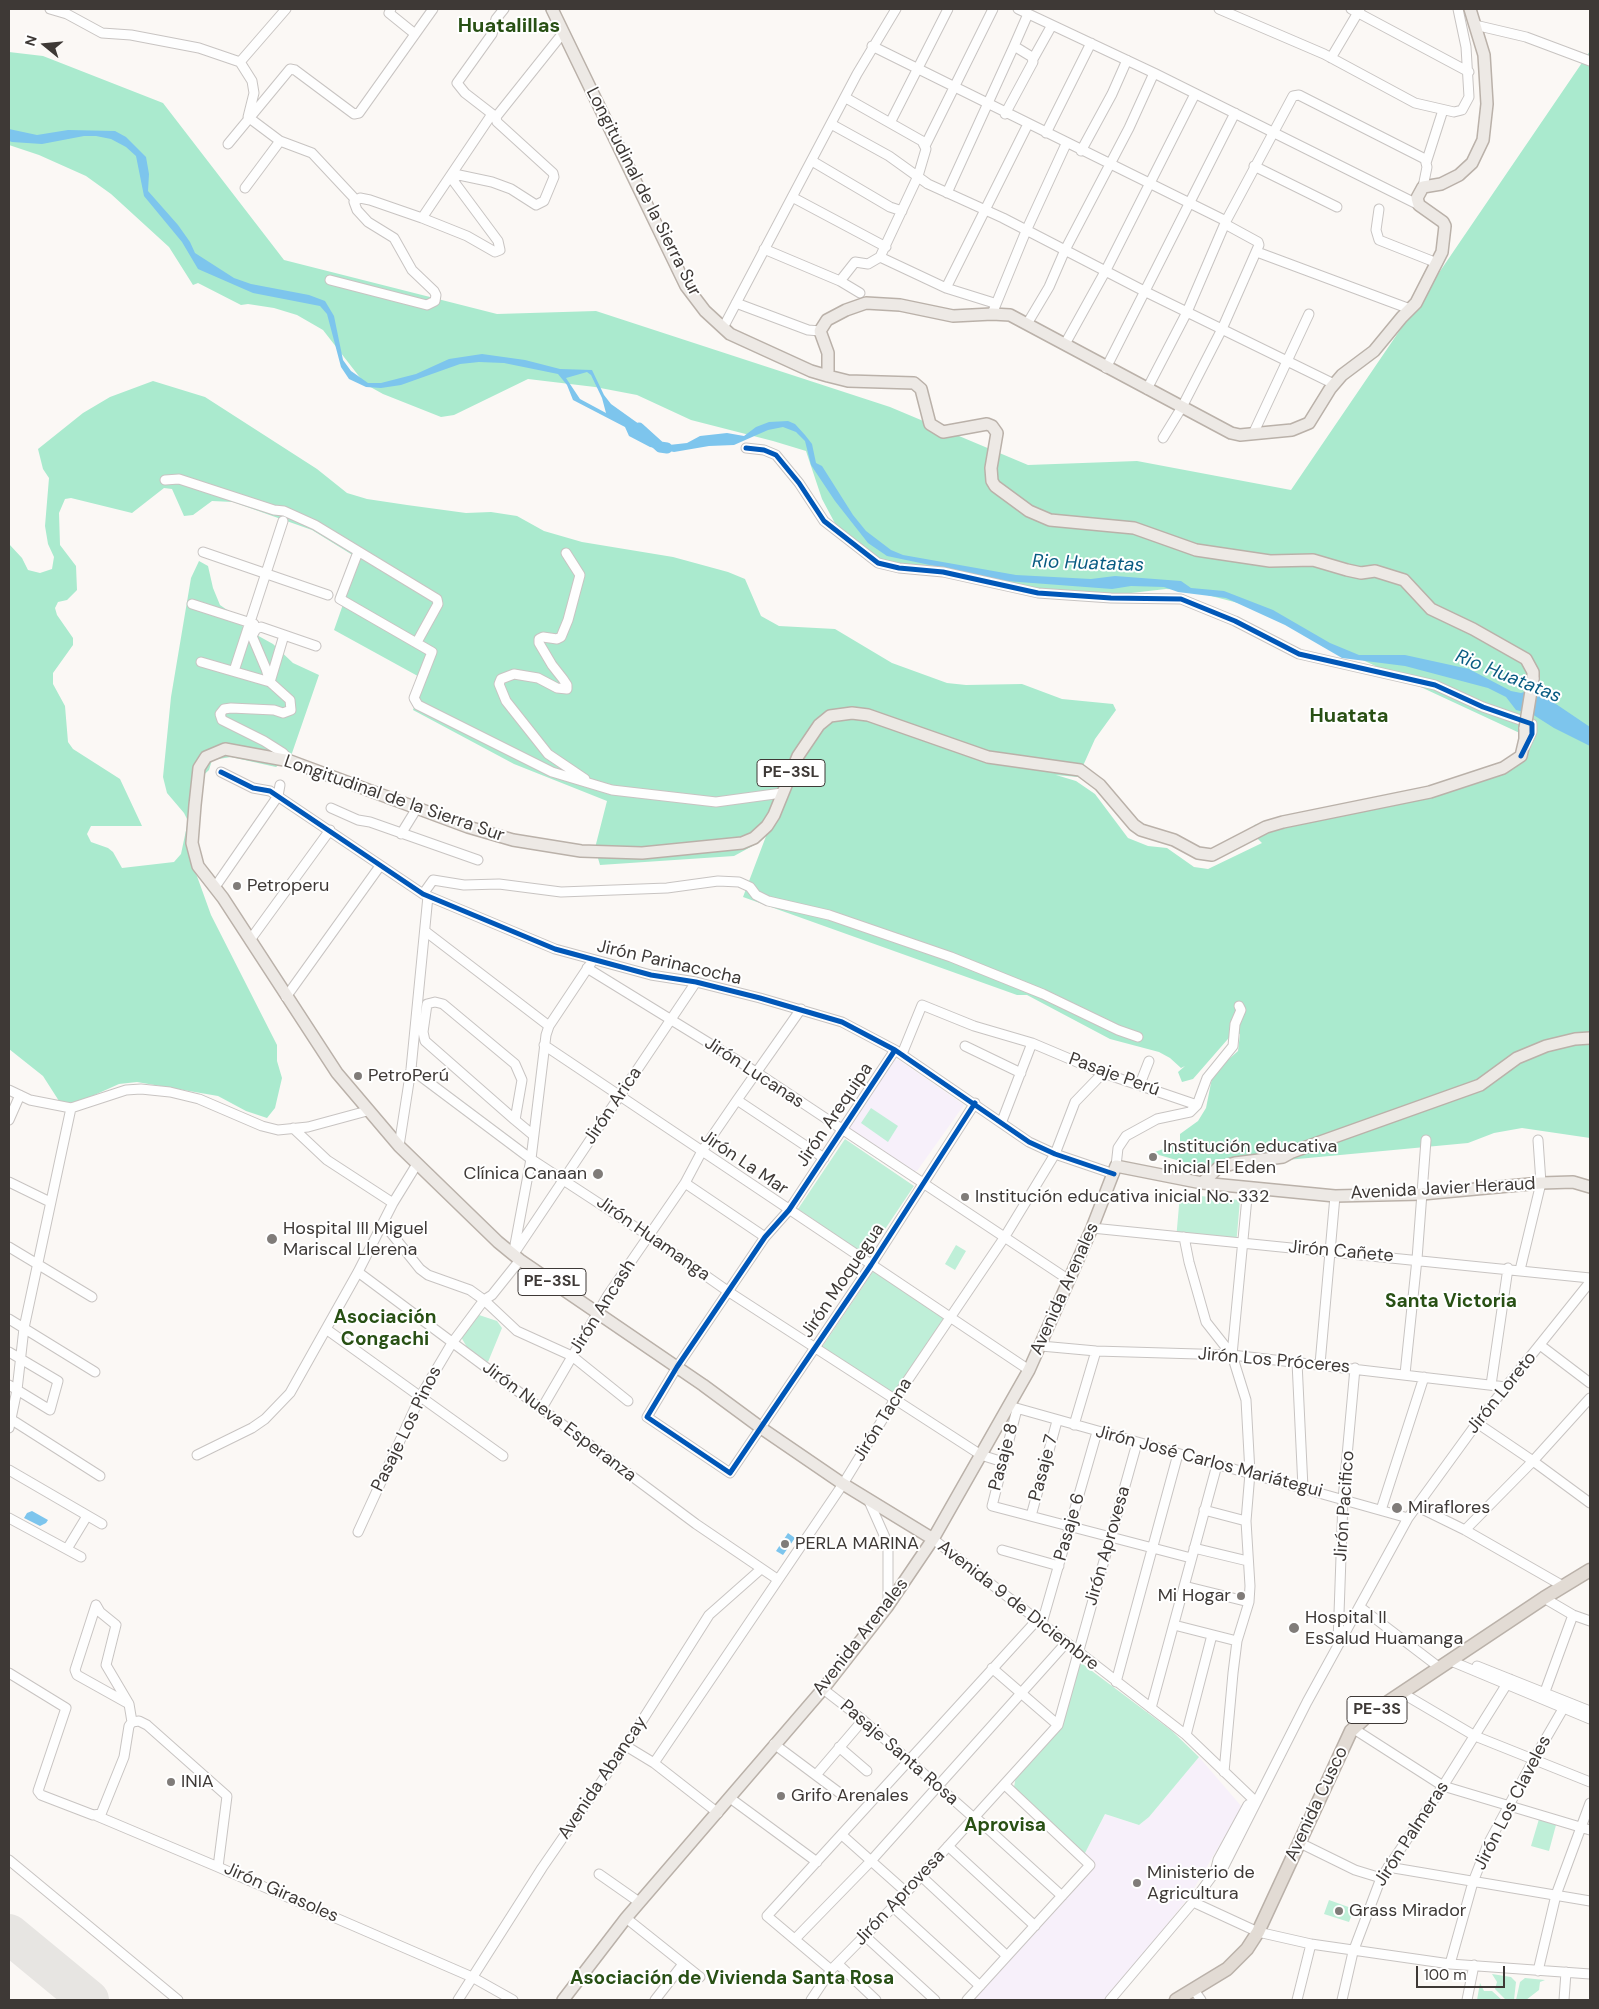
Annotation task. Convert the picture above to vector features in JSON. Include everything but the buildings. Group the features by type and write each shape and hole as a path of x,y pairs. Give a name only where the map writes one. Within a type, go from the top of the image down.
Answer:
{"highway":[{"name":"Avenida Cusco","path":"1190,1997 1238,1960 1258,1932 1354,1729 1367,1716 1544,1598 1590,1570"}],"main road":[{"name":"Longitudinal de la Sierra Sur","path":"250,940 215,887 198,866 194,857 192,843 199,768 206,757 225,748 290,761 468,827 512,840 581,851 629,854 748,841 767,826 774,815 798,756 819,726 830,716 852,713 868,716 988,757 1080,770 1100,785 1134,825 1141,830 1174,840 1198,853 1212,855 1266,827 1430,792 1503,768 1520,756 1524,744 1533,679 1533,672 1526,659 1473,629 1431,609 1404,580 1375,571 1360,572 1347,570 1313,560 1270,561 1196,550 1134,528 1050,520 1029,511 995,486 992,481 991,468 997,433 992,426 975,426 943,432 930,424 921,388 914,383 848,381 828,376 811,371 730,334 722,328 705,311 686,286 552,9"},
{"path":"828,376 828,353 820,331 827,320 846,310 866,304 900,305 953,316 993,309 1010,315 1106,368 1231,433 1240,436 1292,430 1309,423 1342,375 1374,352 1416,303 1442,252 1446,226 1419,205 1417,198 1423,188 1441,184 1459,175 1472,163 1483,140 1487,104 1485,71 1470,9"},
{"name":"Avenida 9 de Diciembre","path":"250,940 337,1073 367,1110 416,1164 517,1258 596,1314 677,1367 760,1428 843,1484 933,1539"},
{"path":"1202,1183 1218,1168 1235,1163 1283,1157 1292,1152 1480,1085 1518,1058 1546,1046 1575,1039 1590,1038"},
{"name":"Avenida Javier Heraud","path":"1115,1170 1202,1183 1335,1196 1422,1194 1541,1183 1573,1182 1590,1187"},
{"name":"Avenida Arenales","path":"563,2000 639,1902 718,1813 774,1744 823,1688 887,1608 933,1539 982,1455 1014,1408 1115,1170"}],"street":[{"path":"50,9 67,14 102,33 131,35 199,48 240,62 252,81 254,93 248,118"},
{"path":"240,62 286,9"},
{"path":"392,9 389,13 415,34"},
{"path":"228,144 290,69 295,70 357,115 433,9"},
{"path":"248,118 280,141 312,153 355,199 370,200 422,218 466,236 497,252 500,250 498,241 452,179 458,175 492,182 511,188 536,205 544,201 554,177 553,173 497,122 494,115 458,87 457,82 492,34 496,19 504,9"},
{"path":"722,328 872,46 896,9"},
{"path":"891,121 916,68 948,9"},
{"path":"840,282 855,262 868,264 880,257 886,247 918,176 924,159 926,144 993,9"},
{"path":"1018,9 1154,73 1419,205"},
{"path":"1219,9 1331,58 1415,103 1454,112 1462,110 1468,102 1469,72 1458,9"},
{"path":"1331,58 1356,10 1469,72"},
{"path":"947,193 1028,14"},
{"path":"1006,114 1052,25"},
{"path":"1475,25 1526,36 1590,61"},
{"path":"422,218 494,115 563,33"},
{"path":"1046,133 1091,43"},
{"path":"872,46 1190,204 1258,242 1257,252 1222,330 1182,408 1163,438"},
{"path":"1014,46 1033,59"},
{"path":"1081,151 1112,94 1126,60"},
{"path":"1027,324 1049,286 1065,250 1129,128 1154,73"},
{"path":"1065,344 1106,270 1195,94"},
{"path":"1147,389 1187,312 1225,222 1289,99 1299,95 1425,159 1426,163"},
{"path":"846,98 891,121 926,144"},
{"path":"1423,188 1426,163 1443,110"},
{"path":"1106,368 1235,113"},
{"path":"831,124 888,156 928,184 986,210 1146,292 1334,384"},
{"path":"946,288 1028,124"},
{"path":"245,188 280,141"},
{"path":"880,257 993,309 1066,144"},
{"path":"812,160 890,207 902,211"},
{"path":"1254,166 1337,207"},
{"path":"792,197 886,247"},
{"path":"330,280 427,305 435,300 434,290 412,270 394,238 363,217 354,206 355,199"},
{"path":"1379,209 1376,230 1379,240 1437,263"},
{"path":"764,249 840,282 860,293"},
{"path":"1257,252 1410,309"},
{"path":"736,303 808,330 820,331"},
{"path":"1253,434 1309,314"},
{"path":"746,448 764,450 776,455 799,483 824,521 878,563 943,572 1038,592 1111,598 1181,599 1235,621 1299,654 1435,684 1483,706 1532,724 1532,734 1520,756"},
{"path":"165,480 179,479 274,510 284,511 315,525 437,599 438,604 417,642"},
{"path":"234,671 283,521"},
{"path":"202,552 328,595"},
{"path":"358,552 340,599 417,642 432,654 414,698 418,704 552,772 612,790 716,802 782,794"},
{"path":"566,553 580,575 568,620 561,637 557,639 543,637 539,639 539,643 552,665 564,679 567,686 566,689 557,688 538,678 514,674 501,679 500,684 506,701 548,754 596,785"},
{"path":"192,604 316,646"},
{"path":"262,627 253,632 252,636 270,682"},
{"path":"270,682 284,635"},
{"path":"201,662 270,682 290,700 292,706 288,713 231,708 224,710 220,717 283,753 290,761"},
{"name":"Jirón Parinacocha","path":"221,772 249,786 267,789 426,895 555,949 651,975 696,982 801,1009 842,1022 899,1052 1002,1121 1029,1142 1055,1154 1115,1170"},
{"path":"215,887 278,796 280,785"},
{"path":"331,808 358,820 478,860"},
{"path":"401,834 417,808"},
{"path":"250,940 330,830"},
{"path":"286,997 380,866"},
{"path":"399,1146 411,1069 425,931 426,895 433,880 464,885 499,884 561,892 739,882 750,887 756,895 768,901 829,916 950,957 1043,994 1118,1030 1138,1037"},
{"path":"425,931 549,1026"},
{"path":"517,1258 544,1045 549,1026 593,960"},
{"name":"Jirón Lucanas","path":"588,968 756,1072 1069,1280"},
{"name":"Jirón Arica","path":"517,1258 565,1179 696,982"},
{"path":"515,1120 522,1080 515,1064 443,1004 436,1002 427,1004 425,1007 423,1032 425,1041 515,1120 533,1135"},
{"name":"Pasaje Perú","path":"922,1005 974,1026 1032,1043 1103,1073 1140,1084 1197,1105"},
{"name":"Jirón Arequipa","path":"730,1473 647,1418 677,1367 765,1237 789,1210 842,1130 899,1052 922,1005"},
{"path":"1197,1105 1208,1078 1233,1046 1235,1024 1241,1010 1239,1006"},
{"name":"Jirón Ancash","path":"542,1408 596,1314 685,1183 702,1152 736,1100 801,1009"},
{"path":"1002,1121 1032,1043"},
{"name":"Jirón La Mar","path":"544,1045 950,1319 1029,1370"},
{"path":"965,1046 1021,1073"},
{"path":"1140,1084 1149,1061"},
{"name":"Jirón Huamanga","path":"411,1069 530,1158 565,1179 729,1292 816,1346 982,1455 1003,1462"},
{"name":"Jirón Tacna","path":"654,1763 843,1484 895,1399 1004,1238 1055,1154 1075,1102 1103,1073"},
{"path":"9,1090 30,1100 71,1108 126,1090 141,1089 200,1099 262,1126 278,1130 332,1122 367,1110"},
{"path":"9,1120 20,1095"},
{"path":"736,1100 824,1158"},
{"name":"Jirón Moquegua","path":"730,1473 871,1265 975,1103"},
{"name":"Avenida Arenales","path":"1115,1170 1118,1148 1126,1136 1157,1119 1190,1112 1197,1105"},
{"path":"71,1108 24,1328 20,1358 13,1387 10,1422 100,1476"},
{"path":"293,1128 327,1160 393,1204"},
{"path":"1405,1374 1417,1259 1426,1140"},
{"path":"1520,1270 1541,1183 1538,1140"},
{"path":"197,1455 252,1428 271,1413 290,1393 416,1164"},
{"path":"9,1182 50,1202"},
{"path":"685,1183 765,1237"},
{"path":"1232,1355 1248,1187"},
{"path":"1320,1364 1335,1196"},
{"path":"383,1223 420,1269 428,1275 470,1290 484,1300 516,1332 572,1356 628,1401"},
{"name":"Jirón Cañete","path":"1092,1228 1330,1250 1590,1278"},
{"path":"1184,1237 1190,1270 1206,1322 1232,1355 1246,1400 1250,1473 1246,1521 1250,1586 1249,1602 1237,1641 1224,1772"},
{"path":"9,1247 92,1297"},
{"name":"Pasaje Los Pinos","path":"358,1532 420,1397 452,1343 484,1300 492,1295 517,1258"},
{"path":"1491,1385 1508,1268"},
{"name":"Jirón Nueva Esperanza","path":"358,1272 696,1524 777,1579"},
{"name":"Jirón Loreto","path":"1110,2000 1193,1902 1215,1872 1224,1866 1254,1810 1255,1801 1408,1518 1477,1423 1590,1282"},
{"path":"9,1319 95,1372"},
{"path":"326,1329 503,1456"},
{"path":"1540,1345 1590,1383"},
{"name":"Jirón Los Próceres","path":"1041,1346 1096,1351 1232,1355 1506,1387"},
{"path":"1074,1425 1096,1351"},
{"path":"9,1352 58,1381 50,1410 13,1387"},
{"path":"1297,1362 1303,1488"},
{"name":"Jirón Pacifico","path":"1338,1645 1343,1500 1355,1368"},
{"path":"1381,1510 1424,1376"},
{"path":"1465,1530 1533,1461 1590,1398"},
{"name":"Jirón José Carlos Mariátegui","path":"1014,1408 1408,1518"},
{"name":"Pasaje 8","path":"1014,1408 992,1506 1031,1516"},
{"name":"Pasaje 7","path":"1031,1516 1057,1421"},
{"path":"1477,1423 1590,1503"},
{"name":"Pasaje 6","path":"1040,1621 1059,1566 1097,1432"},
{"name":"Jirón Aprovesa","path":"811,2000 834,1967 893,1907 1058,1725 1137,1443"},
{"path":"1116,1682 1178,1454"},
{"path":"1151,1708 1217,1465"},
{"path":"9,1470 102,1524"},
{"path":"868,1499 888,1544 887,1608"},
{"path":"1416,1506 1465,1530 1563,1586"},
{"path":"1204,1510 1246,1521"},
{"path":"67,1550 87,1516"},
{"path":"1031,1516 1191,1558"},
{"path":"9,1518 81,1557"},
{"name":"Avenida 9 de Diciembre","path":"933,1539 1186,1735 1255,1801"},
{"path":"1194,1548 1248,1561"},
{"path":"1002,1550 1059,1566"},
{"name":"Avenida Abancay","path":"458,2000 542,1868 626,1746 709,1615 761,1569"},
{"path":"1184,1586 1249,1602"},
{"path":"1544,1598 1573,1615 1590,1621"},
{"path":"97,1816 101,1814 124,1757 126,1733 132,1722 129,1704 106,1665 116,1625 100,1612 96,1605 75,1670 77,1675 129,1704"},
{"path":"1360,1607 1449,1662 1509,1682 1565,1705 1590,1719"},
{"path":"1543,1696 1573,1615"},
{"path":"876,2000 767,1916 842,1836 992,1668 1040,1621"},
{"path":"1174,1625 1237,1641"},
{"path":"1186,1735 1212,1635"},
{"path":"795,1939 870,1862 938,1788 1066,1643"},
{"path":"992,1668 1058,1725"},
{"path":"9,1673 64,1705 66,1708 38,1791 40,1793 218,1867"},
{"name":"Jirón Palmeras","path":"1342,2000 1353,1952 1381,1878 1443,1786 1509,1682"},
{"name":"Pasaje Santa Rosa","path":"823,1688 863,1720 908,1762 975,1818 1062,1896"},
{"path":"1402,1693 1475,1736 1590,1782"},
{"path":"1565,1705 1590,1711"},
{"name":"Jirón Los Claveles","path":"1450,1964 1473,1882 1508,1806 1565,1705"},
{"path":"816,1775 863,1720"},
{"name":"Jirón Girasoles","path":"132,1722 139,1721 147,1725 228,1796 218,1867 472,1977 513,2000"},
{"path":"1354,1729 1443,1786 1590,1830"},
{"path":"774,1744 841,1794"},
{"path":"626,1746 654,1763 718,1813"},
{"path":"839,1747 867,1771"},
{"path":"967,2000 1090,1865 1004,1784"},
{"path":"730,1798 817,1862"},
{"path":"1538,1971 1556,1895 1590,1803"},
{"path":"842,1836 906,1892"},
{"path":"1300,1843 1355,1870 1381,1878"},
{"path":"948,1846 1035,1926"},
{"path":"9,1860 178,2000"},
{"path":"1388,1867 1590,1901"},
{"path":"599,1874 639,1902"},
{"path":"921,1876 1008,1956"},
{"path":"1193,1902 1258,1932 1353,1952 1450,1964 1590,1974"},
{"path":"893,1907 980,1986"},
{"path":"626,1918 700,1978"},
{"path":"865,1936 935,2000"},
{"path":"1298,2000 1311,1944"},
{"path":"654,2000 683,1964"},
{"path":"1467,2000 1474,1965"},
{"path":"1564,2000 1566,1972"}],"shaded area":[{"path":"892,1060 899,1060 964,1105 917,1171 911,1171 850,1130 849,1126"},
{"name":"Ministerio de Agricultura","path":"1199,1757 1242,1807 1189,1897 1106,2000 971,2000 1095,1864 1084,1855 1105,1814 1139,1825 1149,1817"}],"green space":[{"path":"1590,51 1590,1138 1522,1128 1494,1133 1468,1143 1223,1166 1194,1165 1152,1153 1180,1143 1180,1134 1198,1121 1206,1108 1212,1078 1219,1068 1238,1051 1240,1034 1234,1032 1193,1079 1182,1082 1178,1072 1185,1066 1181,1068 1170,1058 1159,1052 1110,1039 1027,995 1017,995 743,897 771,823 758,843 734,856 600,865 595,848 607,801 514,764 413,710 425,680 334,630 359,559 312,530 233,502 212,501 193,515 184,516 172,489 164,488 132,513 71,498 65,499 59,513 60,545 76,566 77,590 67,600 58,602 55,608 57,615 73,638 73,645 53,673 53,684 65,706 68,742 73,749 120,779 142,826 91,826 87,834 91,842 108,848 113,852 122,868 174,862 181,854 188,821 184,813 167,793 163,777 171,697 191,578 199,561 208,566 213,588 220,605 233,614 244,628 273,644 293,663 319,675 291,756 276,767 231,757 212,760 209,770 195,783 189,854 211,915 277,1045 277,1061 282,1078 275,1108 267,1118 246,1111 218,1096 137,1082 119,1084 81,1101 66,1103 59,1101 43,1076 9,1049 9,544 22,558 28,570 40,573 52,569 54,557 48,544 45,526 49,478 43,469 38,449 83,413 110,397 153,381 205,397 317,469 347,493 367,499 466,513 491,512 517,516 544,531 582,542 673,557 728,572 745,579 761,616 779,626 835,629 892,663 947,683 966,685 1022,684 1062,699 1113,704 1116,710 1095,739 1078,777 1056,775 1076,781 1095,794 1128,838 1148,846 1167,848 1194,867 1208,869 1262,843 1257,838 1254,825 1405,798 1516,758 1524,735 1242,604 1188,590 1166,589 1105,596 1063,595 883,563 838,529 822,499 806,451 691,420 637,395 595,387 528,379 454,415 441,417 383,394 365,384 323,330 297,315 274,308 248,304 241,305 198,283 193,285 169,247 111,194 86,176 39,155 9,145 9,52 43,56 163,103 284,260 497,314 596,311 890,407 1028,465 1137,461 1291,490"},
{"path":"871,1108 898,1126 888,1142 861,1123"},
{"path":"845,1139 914,1186 867,1256 798,1209"},
{"path":"1180,1194 1240,1200 1236,1246 1176,1240"},
{"path":"956,1245 966,1251 955,1270 945,1264"},
{"path":"874,1270 945,1317 893,1394 822,1347"},
{"path":"479,1315 497,1321 502,1328 488,1362 468,1349 461,1337"},
{"path":"1080,1662 1172,1731 1199,1757 1149,1817 1139,1825 1105,1814 1084,1855 1016,1793 1014,1787 1016,1776 1047,1741"},
{"path":"1539,1819 1556,1825 1549,1851 1531,1846"},
{"name":"Grass Mirador","path":"1329,1900 1354,1909 1349,1922 1324,1914"},
{"path":"1492,1974 1511,1977 1516,1982 1514,2000 1506,2000 1495,1989 1497,1982"},
{"path":"1525,1978 1545,1980 1540,1982 1539,1990 1526,2000 1516,2000 1520,1982"},
{"path":"1480,1983 1484,1991 1492,1991 1502,2000 1477,2000"}],"water":[{"path":"9,129 37,135 68,130 115,131 126,137 146,157 149,174 148,191 178,225 195,253 234,278 251,284 309,295 325,301 334,316 343,360 351,371 368,383 381,383 416,374 449,359 482,354 525,360 560,369 592,370 604,395 611,404 646,429 649,433 647,439 657,443 669,445 687,443 700,436 727,433 744,436 756,427 769,422 788,421 795,424 812,444 816,463 822,466 853,515 866,531 891,550 903,555 1016,575 1091,579 1115,576 1181,581 1191,588 1224,591 1273,610 1330,643 1359,655 1405,655 1469,669 1511,691 1521,693 1527,691 1532,686 1538,688 1550,700 1590,727 1590,746 1554,728 1532,714 1516,710 1506,697 1488,688 1405,666 1342,658 1285,625 1226,598 1178,592 1164,587 1131,586 1112,589 1006,581 887,556 868,543 835,501 811,465 805,441 796,432 783,427 768,430 734,445 709,446 674,452 650,447 629,436 625,427 573,400 567,385 558,374 504,363 479,362 460,364 401,385 381,388 366,387 349,379 341,367 327,314 320,306 253,293 198,269 182,242 144,196 136,156 126,147 111,139 96,136 84,136 42,144 9,141","holes":["587,372 591,375 602,398 606,413 580,399 566,378"]},
{"path":"32,1511 48,1520 46,1523 40,1526 24,1518 27,1513"},
{"name":"PERLA MARINA","path":"788,1533 795,1538 783,1555 776,1551"}],"waterway":[{"name":"Rio Huatatas","path":"639,428 660,447 667,448"}],"runway":[{"path":"9,1934 89,2000"}],"cycle path":[{"path":"746,448 764,450 776,455 799,483 824,521 878,563 899,568 943,572 1038,593 1111,598 1181,599 1235,621 1299,654 1435,685 1483,707 1532,724 1532,734 1521,756"},
{"path":"221,772 253,788 270,791 423,894 555,949 651,975 696,982 760,998 842,1022 895,1050 1029,1142 1055,1154 1114,1174"},
{"path":"895,1050 789,1210 765,1237 677,1367 647,1417 730,1473 871,1265 975,1103"}],"place":[{"name":"Petroperu","path":"237,886"},
{"name":"PetroPerú","path":"358,1076"},
{"name":"Institución educativa inicial El Eden","path":"1153,1157"},
{"name":"Clínica Canaan","path":"598,1174"},
{"name":"Institución educativa inicial No. 332","path":"965,1197"},
{"name":"Hospital III Miguel Mariscal Llerena","path":"272,1239"},
{"name":"Miraflores","path":"1397,1508"},
{"name":"PERLA MARINA","path":"785,1544"},
{"name":"Mi Hogar","path":"1241,1596"},
{"name":"Hospital II EsSalud Huamanga","path":"1294,1628"},
{"name":"INIA","path":"171,1782"},
{"name":"Grifo Arenales","path":"781,1796"},
{"name":"Ministerio de Agricultura","path":"1137,1883"},
{"name":"Grass Mirador","path":"1339,1911"}],"district":[{"name":"Huatalillas","path":"509,27"},
{"name":"Huatata","path":"1349,717"},
{"name":"Santa Victoria","path":"1451,1302"},
{"name":"Asociación Congachi","path":"385,1329"},
{"name":"Aprovisa","path":"1005,1826"},
{"name":"Asociación de Vivienda Santa Rosa","path":"732,1979"}]}
